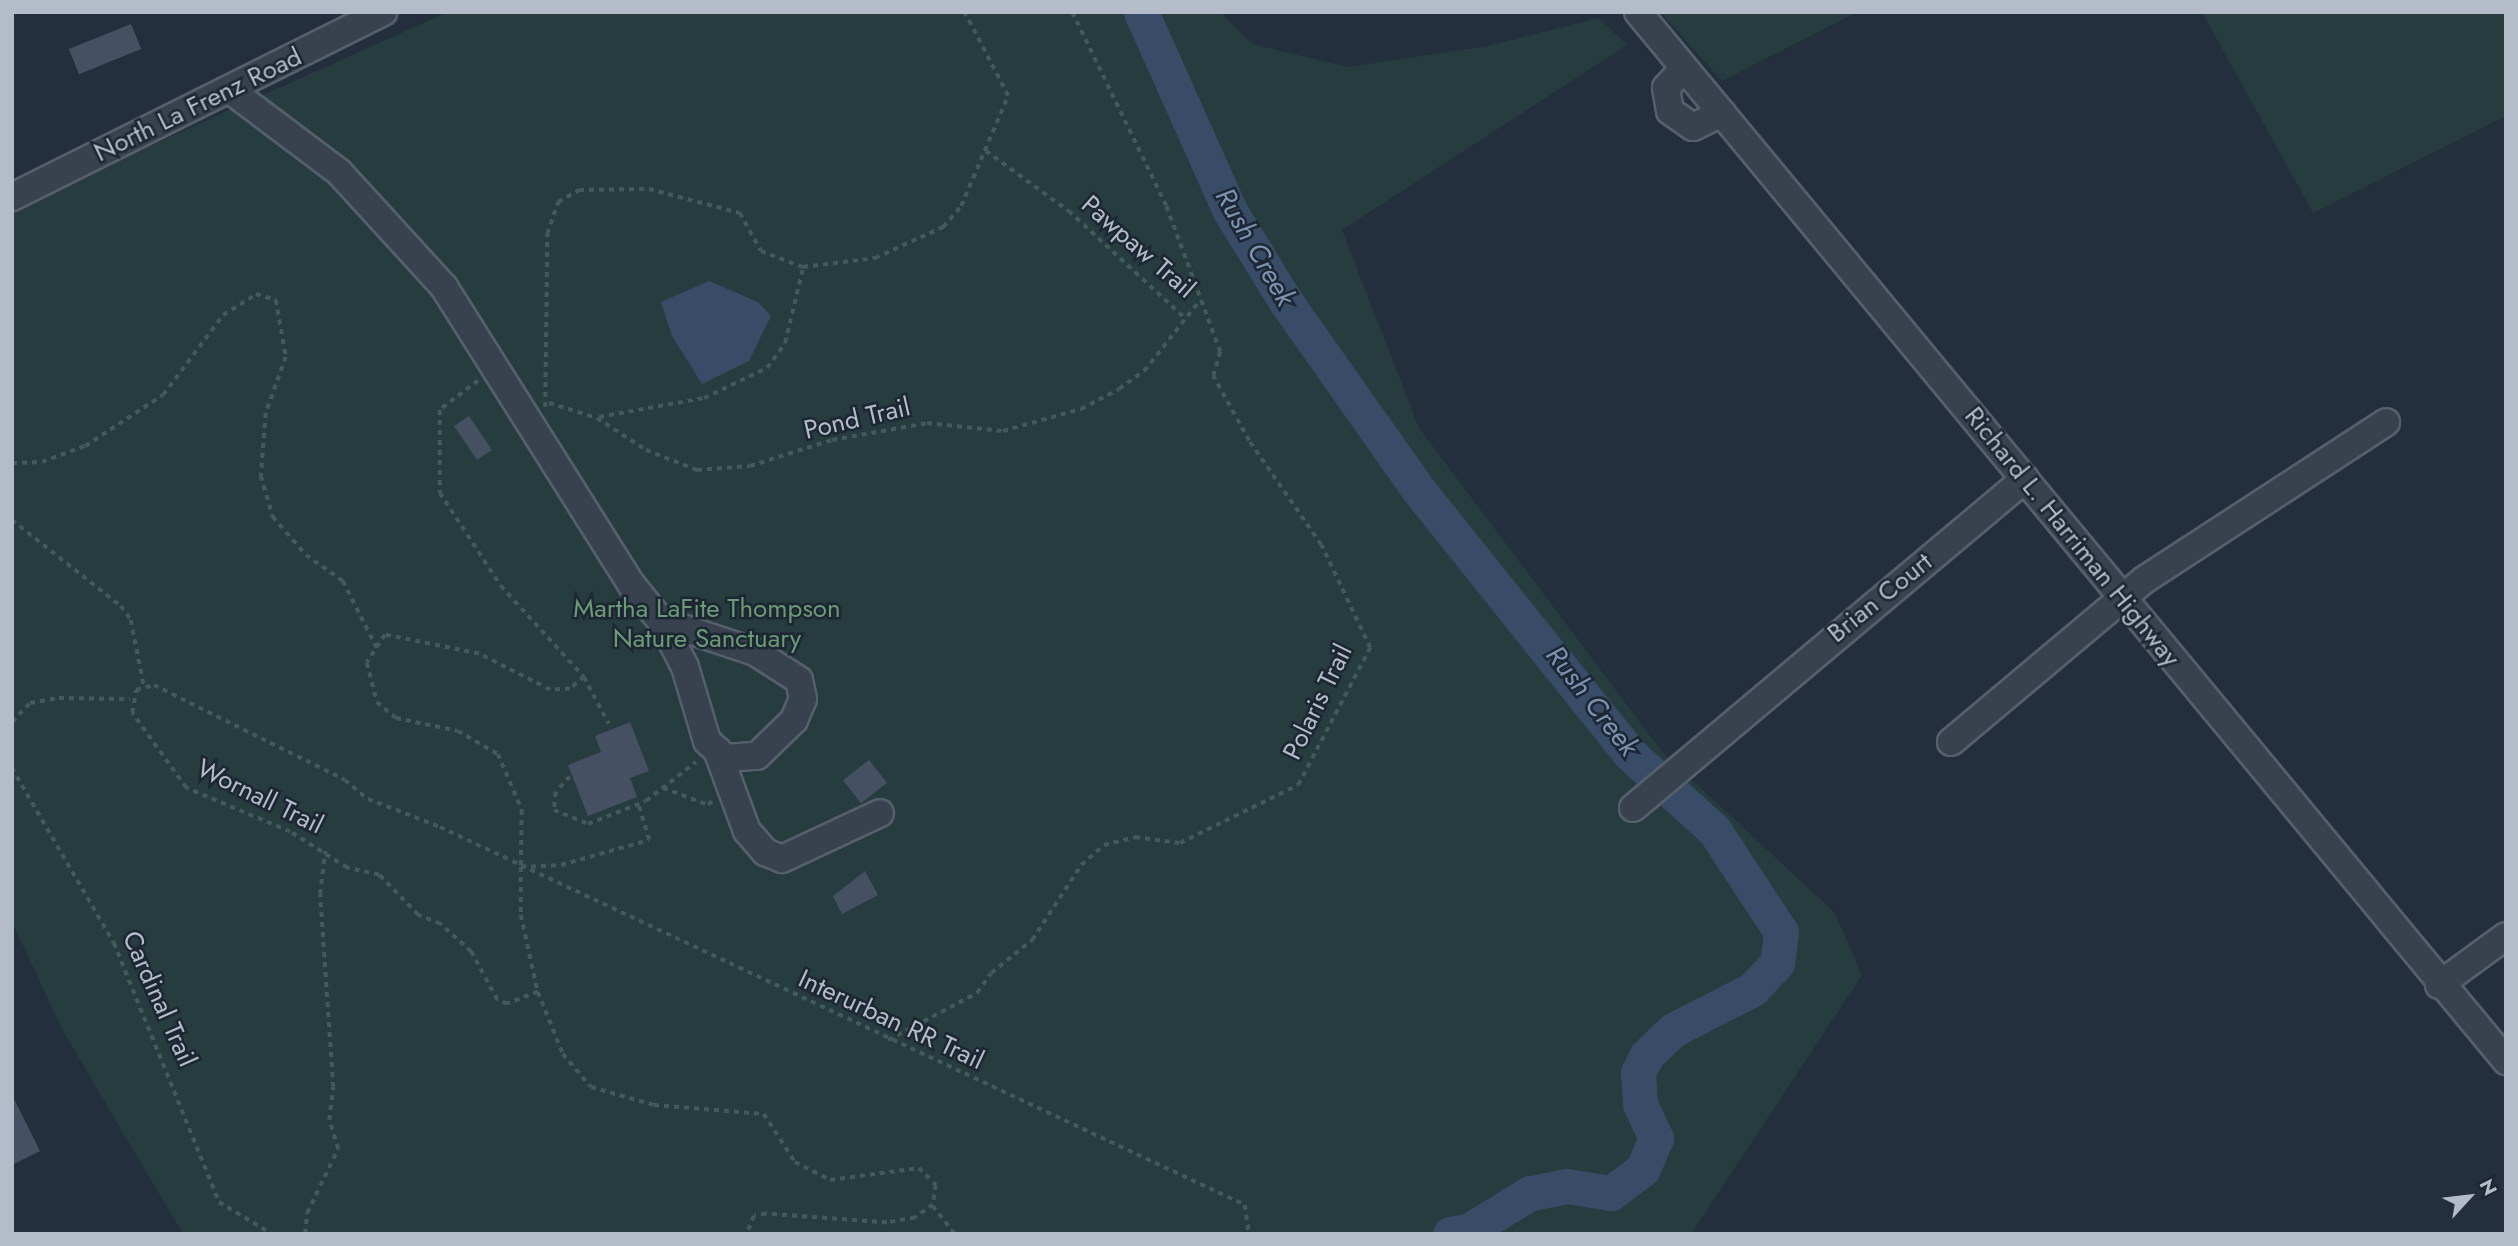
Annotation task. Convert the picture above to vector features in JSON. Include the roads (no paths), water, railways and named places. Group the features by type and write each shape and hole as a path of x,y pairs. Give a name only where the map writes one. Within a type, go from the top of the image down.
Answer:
{"street":[{"name":"North La Frenz Road","path":"12,197 383,12"},
{"name":"Richard L. Harriman Highway","path":"1638,12 2439,985 2506,1061"},
{"path":"1684,68 1666,88 1670,111 1693,127 1722,113"},
{"path":"230,90 339,172 392,224 498,368 540,412 661,621 747,831 765,852 782,859 880,813"},
{"path":"1951,742 2124,601 2144,580 2386,422"},
{"name":"Brian Court","path":"1633,808 1735,717 2025,479"},
{"path":"661,621 755,652 799,680 803,699 794,720 757,757 725,758 715,748"},
{"path":"2439,985 2506,936"}],"water":[{"path":"709,281 758,302 771,316 749,361 702,384 672,336 661,302"}],"waterway":[{"name":"Rush Creek","path":"1141,12 1230,211 1286,302 1417,488 1629,753 1714,830 1781,932 1777,963 1753,989 1673,1030 1646,1056 1638,1073 1640,1104 1656,1138 1643,1169 1611,1193 1567,1186 1530,1193 1468,1231 1450,1234"}],"park label":[{"name":"Martha LaFite Thompson Nature Sanctuary","path":"707,624"}]}
